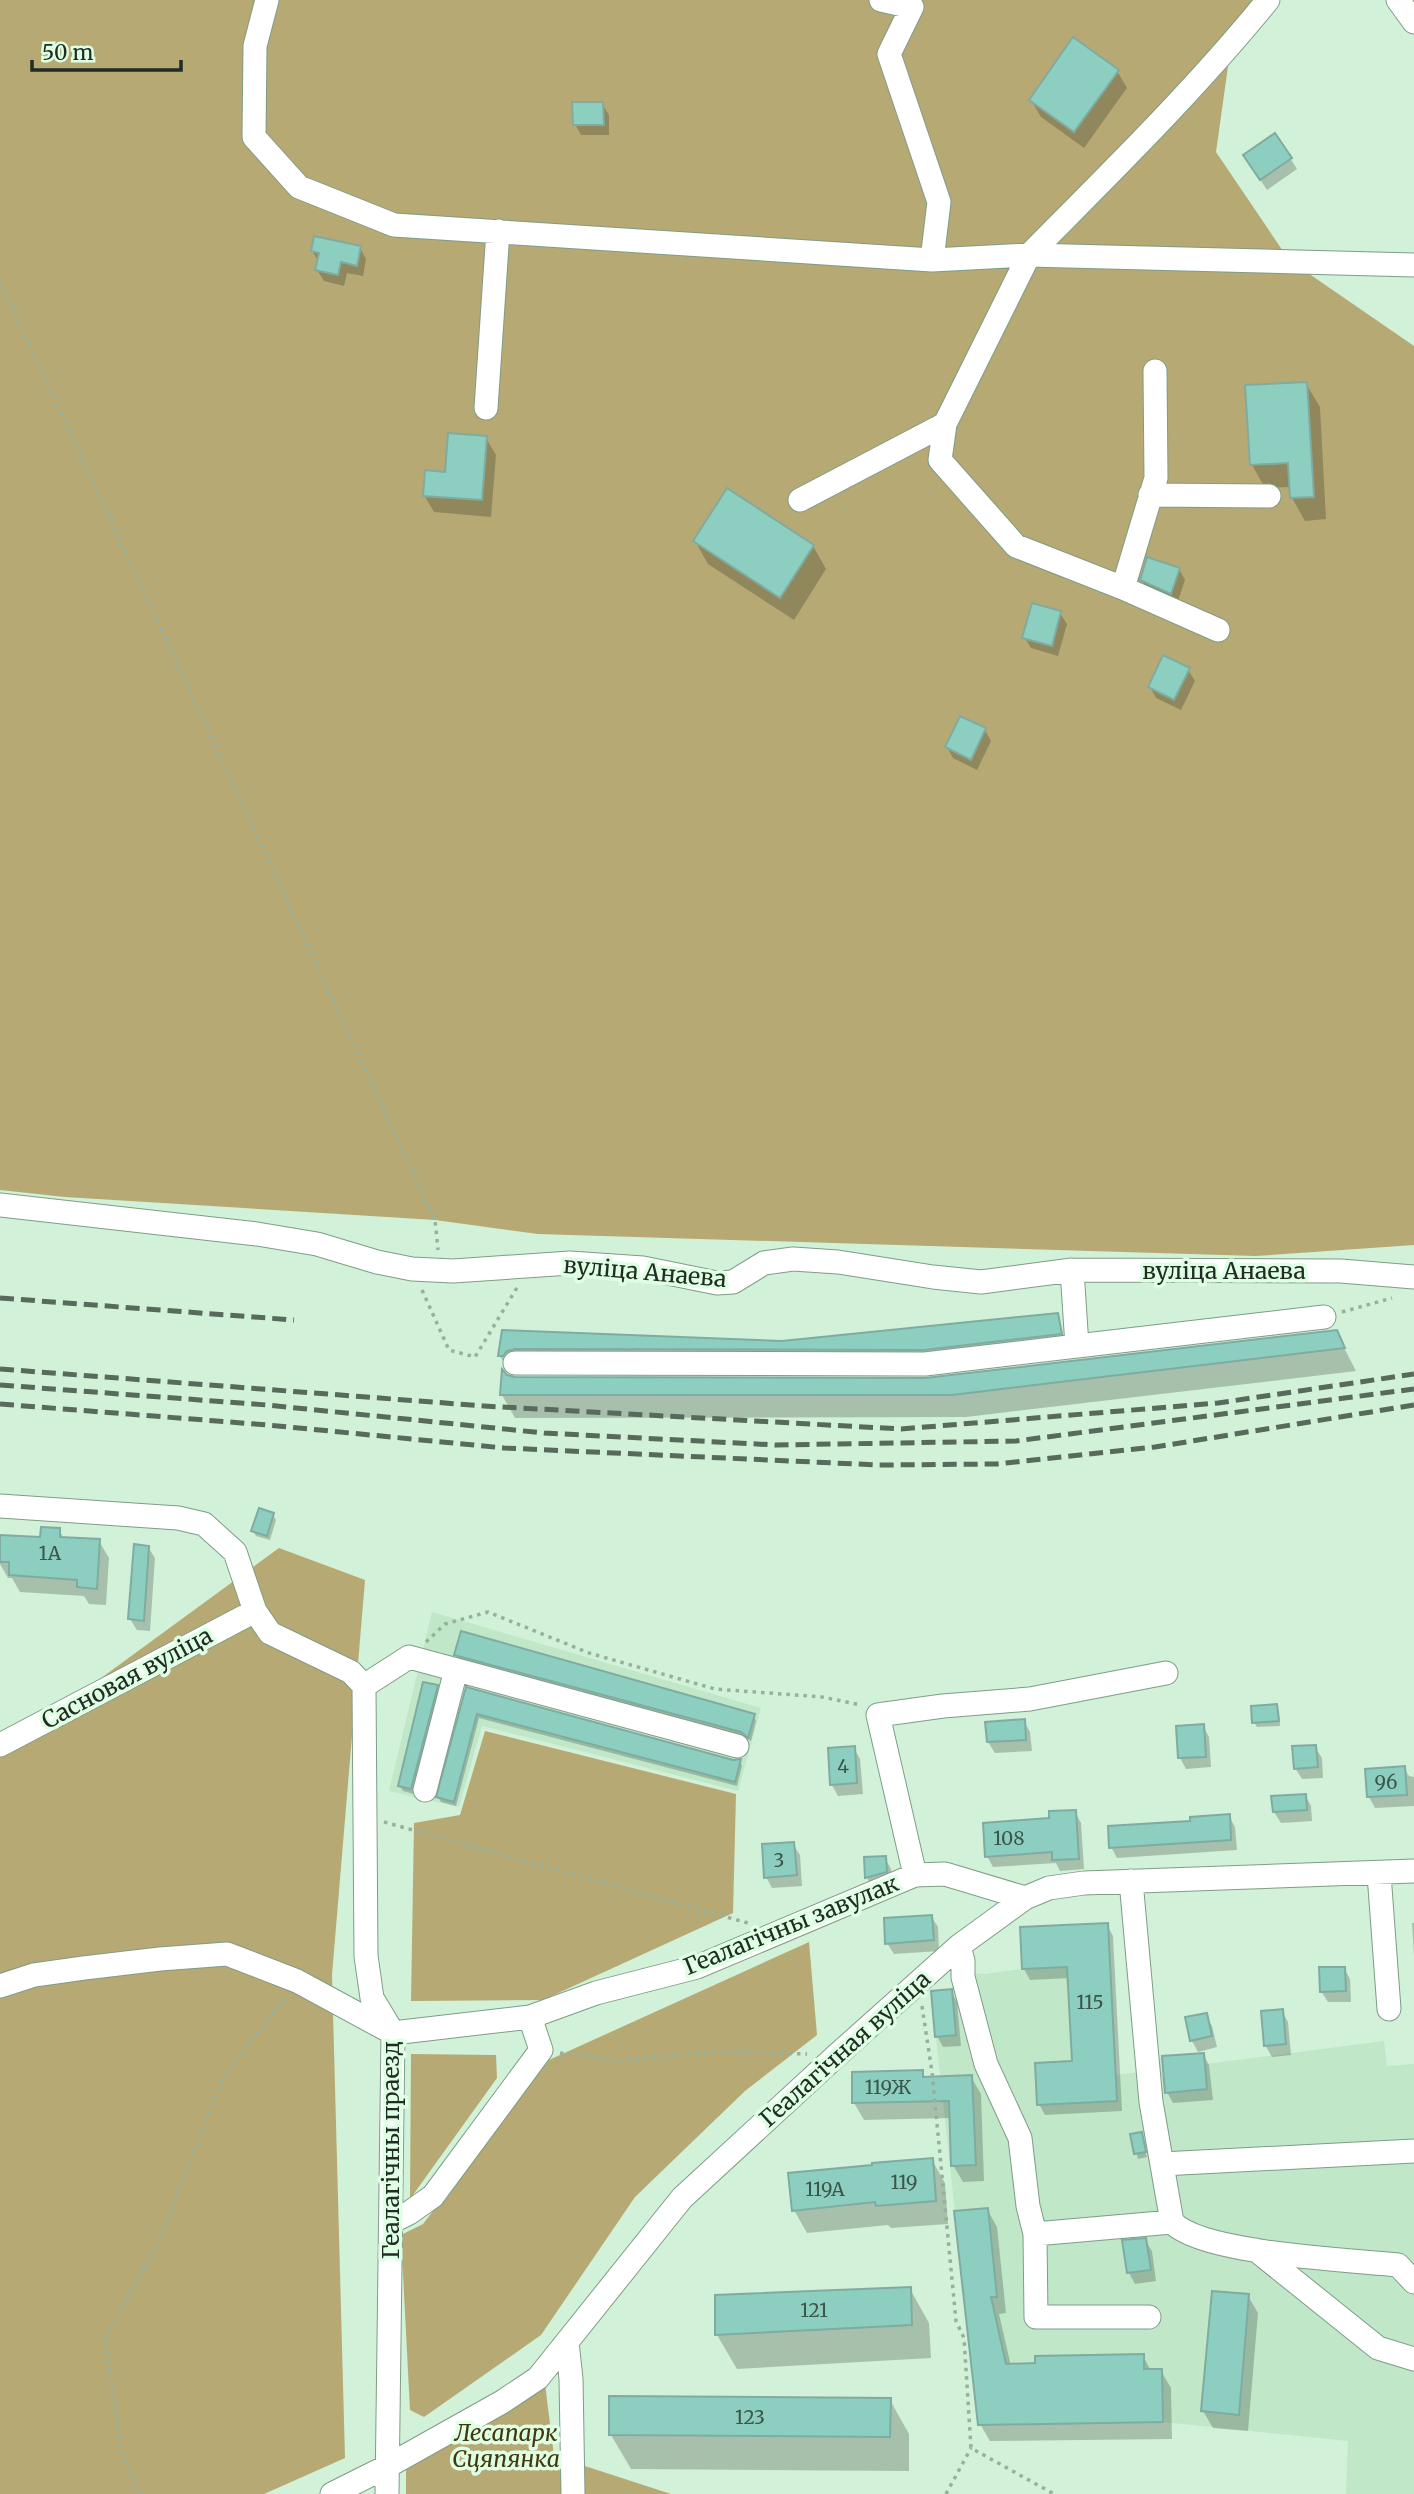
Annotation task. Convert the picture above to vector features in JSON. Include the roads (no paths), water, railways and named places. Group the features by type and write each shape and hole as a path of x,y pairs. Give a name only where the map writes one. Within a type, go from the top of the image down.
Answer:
{"street":[{"path":"267,0 255,46 254,137 299,187 394,225 932,260 1029,255 1414,265"},
{"path":"881,0 915,3 889,54 939,202 932,260"},
{"path":"1218,630 1016,545 940,460 944,424 1029,255 1231,45 1268,0"},
{"path":"1398,0 1414,22"},
{"path":"486,408 498,231"},
{"path":"1123,588 1156,478 1155,371"},
{"path":"800,500 944,424"},
{"path":"1150,495 1269,496"},
{"name":"вуліца Анаева","path":"0,1205 257,1234 317,1244 377,1262 412,1269 570,1264 643,1268 717,1283 733,1282 764,1263 793,1259 838,1262 981,1282 1072,1270 1341,1271 1408,1286"},
{"path":"1072,1270 1077,1346"},
{"path":"515,1363 925,1364 1324,1317"},
{"path":"0,1506 178,1518 204,1524 235,1552 255,1611 270,1633 351,1672 364,1686 410,1657 737,1746"},
{"name":"Сасновая вуліца","path":"0,1745 255,1611"},
{"path":"425,1790 456,1670"},
{"path":"915,1875 878,1715 943,1706 1030,1699 1166,1673"},
{"name":"Геалагічны праезд","path":"364,1686 366,1956 372,1998 393,2032 387,2494"},
{"name":"Геалагічная вуліца","path":"332,2494 386,2468 502,2402 538,2378 682,2198 959,1946 1025,1898 1049,1888 1084,1883 1414,1871"},
{"name":"Геалагічны завулак","path":"393,2032 530,2017 596,1993 697,1967 915,1875 945,1874 1025,1898"},
{"path":"1379,1874 1389,2009"},
{"path":"1131,1881 1149,2082 1172,2222 1207,2242 1398,2265 1414,2283"},
{"path":"959,1946 963,1961 962,1977 986,2064 1020,2138 1028,2206 1035,2234 1036,2317 1149,2317"},
{"path":"0,1986 34,1975 228,1954 296,1981 393,2032"},
{"path":"391,2222 433,2196 541,2050 530,2017"},
{"path":"1162,2164 1414,2151"},
{"path":"1035,2234 1172,2222"},
{"path":"1256,2250 1378,2348 1414,2359"},
{"path":"567,2342 571,2379 573,2494"}],"railway":[{"path":"0,1298 294,1320"},
{"path":"0,1369 484,1406 901,1429 1218,1403 1414,1374"},
{"path":"0,1385 267,1405 544,1433 776,1445 1016,1441 1414,1389"},
{"path":"0,1404 268,1425 504,1448 879,1465 997,1464 1155,1447 1414,1405"}],"park label":[{"name":"Лесапарк Сцяпянка","path":"506,2446"}]}
